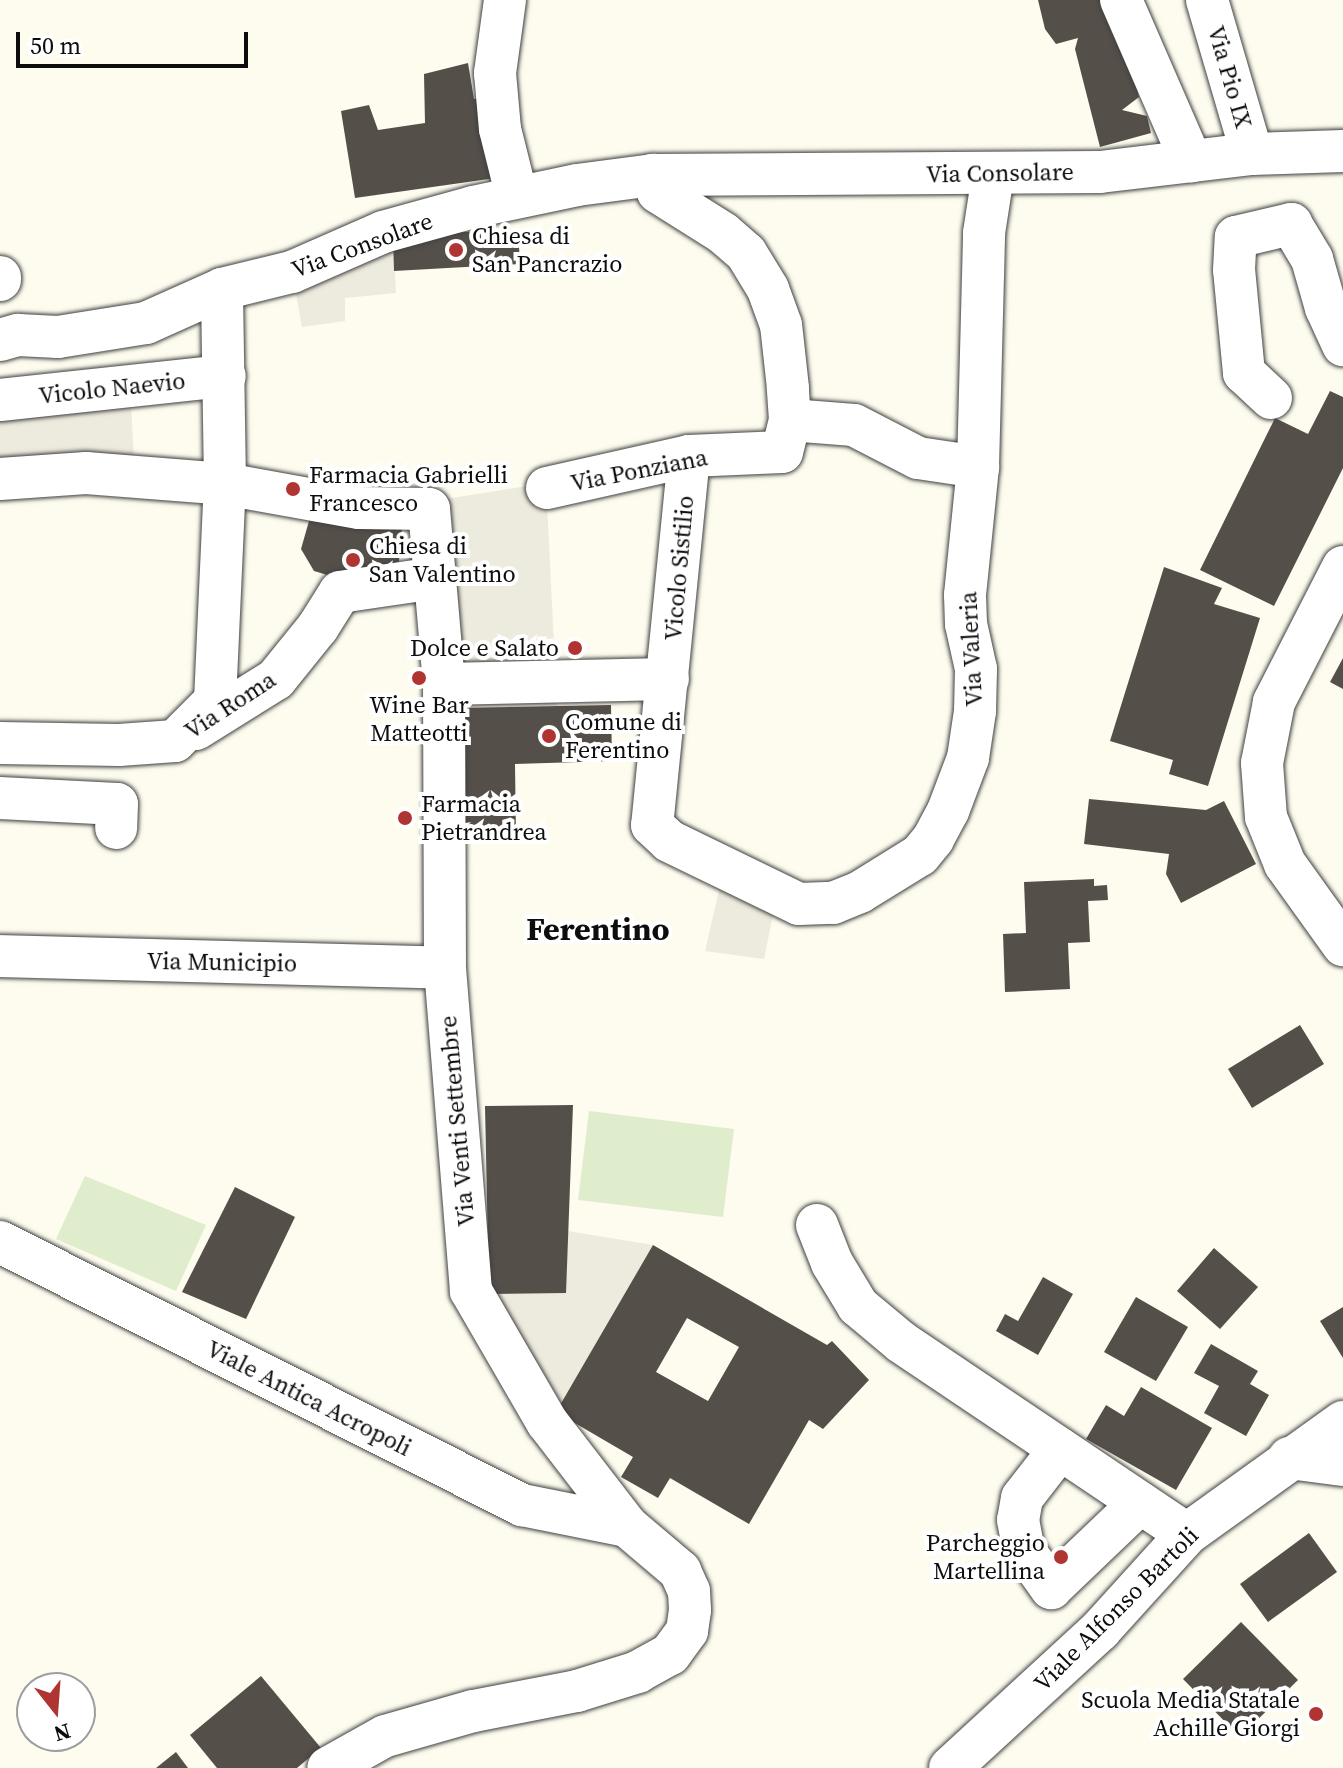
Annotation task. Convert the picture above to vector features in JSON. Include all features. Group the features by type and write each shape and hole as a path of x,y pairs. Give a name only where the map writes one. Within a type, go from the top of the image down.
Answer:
{"street":[{"path":"505,0 495,73 500,129 517,197"},
{"path":"1121,0 1191,161"},
{"name":"Via Pio IX","path":"1207,0 1252,154"},
{"name":"Via Consolare","path":"0,340 18,335 58,337 146,323 222,289 292,272 392,229 517,197 653,175 993,175 1118,171 1252,154 1343,151"},
{"path":"653,175 658,192 723,233 746,253 768,289 781,325 790,420 854,425 918,458 978,467"},
{"name":"Via Valeria","path":"668,679 652,825 658,834 777,894 815,906 860,892 920,855 933,839 948,811 968,758 975,711 976,669 966,624 965,595 978,467 984,233 993,175"},
{"path":"1271,398 1244,373 1234,270 1236,237 1291,224 1312,259 1340,330"},
{"path":"0,743 119,745 175,741 215,701 225,484 222,289"},
{"name":"Vicolo Naevio","path":"0,400 225,376"},
{"name":"Via Ponziana","path":"547,488 689,456 782,452 790,420"},
{"name":"Vicolo Sistilio","path":"668,679 689,456"},
{"path":"0,479 86,473 225,484"},
{"name":"Via Venti Settembre","path":"225,484 359,508 429,509 444,684 445,968 471,1291 547,1422 627,1526 680,1571 689,1591 687,1631 670,1654 638,1672 577,1691 473,1711 385,1736 328,1768"},
{"path":"1343,567 1274,702 1262,763 1266,817 1285,864 1343,945"},
{"name":"Via Roma","path":"175,741 276,679 318,627 340,592 435,578"},
{"path":"444,684 668,679"},
{"path":"0,798 117,804 116,828"},
{"name":"Via Municipio","path":"0,956 445,968"},
{"path":"817,1225 832,1263 858,1306 901,1342 1187,1534"},
{"name":"Viale Antica Acropoli","path":"0,1242 522,1505 627,1526"},
{"name":"Viale Alfonso Bartoli","path":"950,1768 1100,1630 1187,1534 1343,1422"},
{"path":"1060,1449 1022,1498 1018,1520 1024,1550 1051,1588 1140,1503"},
{"path":"1289,1458 1343,1465"}],"green space":[{"path":"589,1111 734,1129 723,1217 578,1200"},
{"path":"85,1176 206,1225 176,1291 56,1239"}],"shaded area":[{"path":"393,236 396,293 345,298 345,321 302,327 291,267"},
{"path":"131,404 134,460 0,471 0,417"},
{"path":"546,483 557,706 457,708 421,503"},
{"path":"724,869 777,895 764,959 705,951"},
{"path":"568,1231 653,1245 556,1412 489,1294"}],"building":[{"path":"1038,0 1114,0 1139,97 1122,110 1147,116 1151,133 1100,147 1075,49 1078,38 1056,44 1045,29"},
{"path":"468,63 474,99 484,97 496,178 355,198 341,111 369,105 378,130 425,123 424,74"},
{"name":"Chiesa di San Pancrazio","path":"518,229 520,264 394,271 393,236"},
{"path":"1330,391 1343,397 1343,468 1274,606 1200,570 1275,418 1308,434"},
{"name":"Chiesa di San Valentino","path":"309,521 402,527 398,573 334,577 314,571 301,549"},
{"path":"1164,567 1222,588 1214,604 1260,618 1208,786 1169,774 1173,760 1110,741"},
{"path":"1343,658 1343,689 1330,682"},
{"path":"611,705 612,761 515,764 516,838 460,839 457,708"},
{"path":"1089,799 1206,810 1224,801 1256,864 1181,903 1166,874 1169,854 1084,844"},
{"path":"1094,879 1094,886 1107,885 1108,900 1088,901 1090,942 1068,943 1070,989 1005,992 1003,934 1026,933 1024,882"},
{"path":"1300,1025 1324,1064 1252,1108 1228,1069"},
{"path":"573,1105 566,1293 489,1294 485,1106"},
{"path":"235,1187 295,1217 246,1319 182,1292"},
{"path":"653,1245 827,1345 832,1341 869,1380 823,1429 809,1420 749,1524 670,1478 658,1498 621,1477 633,1457 556,1412","holes":["687,1318 739,1347 708,1401 656,1372"]},
{"path":"1214,1248 1258,1287 1220,1329 1177,1291"},
{"path":"1043,1277 1073,1294 1038,1355 996,1331 1005,1314 1018,1321"},
{"path":"1136,1297 1188,1327 1156,1381 1104,1352"},
{"path":"1343,1307 1343,1358 1320,1321"},
{"path":"1211,1344 1258,1371 1250,1384 1269,1395 1246,1436 1204,1413 1219,1386 1194,1373"},
{"path":"1141,1387 1212,1428 1176,1490 1086,1439 1106,1405 1124,1416"},
{"path":"1309,1533 1337,1572 1268,1622 1240,1584"},
{"path":"1241,1622 1298,1680 1240,1737 1183,1679"},
{"path":"261,1676 321,1748 297,1768 217,1768 190,1735"},
{"path":"176,1752 188,1768 156,1768"}],"place":[{"name":"Chiesa di San Pancrazio","path":"456,250"},
{"name":"Farmacia Gabrielli Francesco","path":"293,489"},
{"name":"Chiesa di San Valentino","path":"353,560"},
{"name":"Dolce e Salato","path":"575,648"},
{"name":"Wine Bar Matteotti","path":"419,678"},
{"name":"Comune di Ferentino","path":"549,736"},
{"name":"Farmacia Pietrandrea","path":"405,818"},
{"name":"Parcheggio Martellina","path":"1061,1557"},
{"name":"Scuola Media Statale Achille Giorgi","path":"1316,1714"}],"district":[{"name":"Ferentino","path":"598,929"}]}
